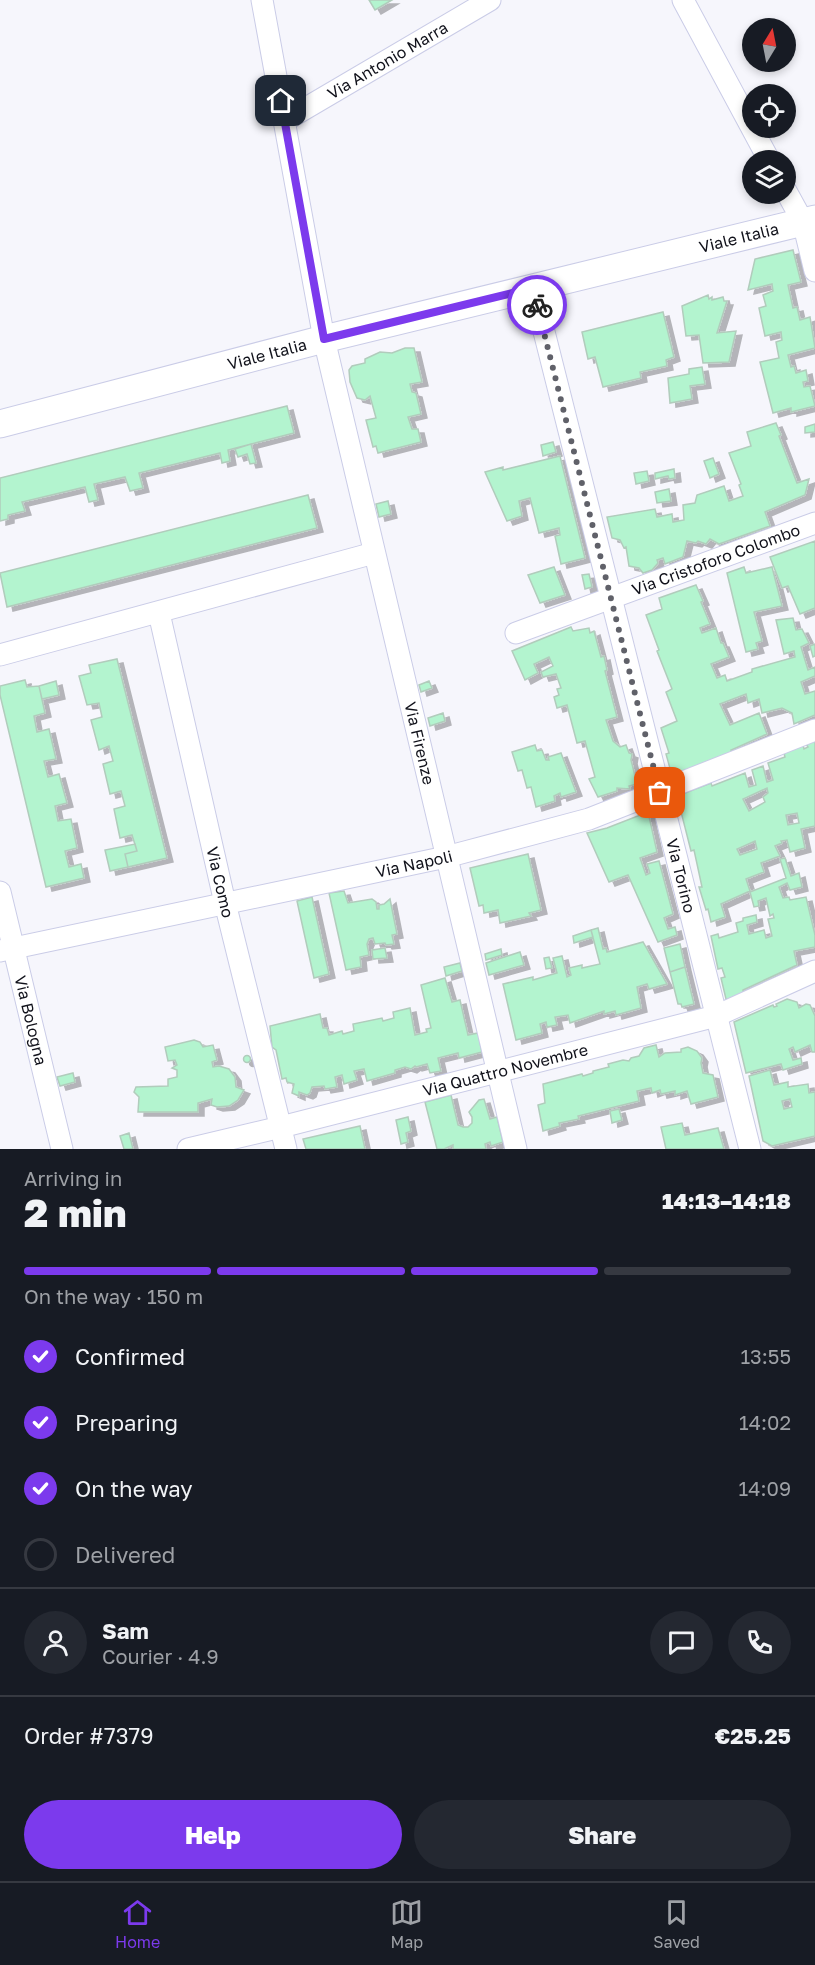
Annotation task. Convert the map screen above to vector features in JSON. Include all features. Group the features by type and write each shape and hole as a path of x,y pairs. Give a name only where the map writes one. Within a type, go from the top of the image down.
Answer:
{"street":[{"name":"Via Firenze","path":"262,0 324,339 516,1149"},
{"name":"Via Antonio Marra","path":"284,121 490,0"},
{"path":"682,0 764,150"},
{"path":"796,204 809,221 815,271"},
{"name":"Viale Italia","path":"0,424 324,339 809,221"},
{"name":"Via Torino","path":"533,288 750,1149"},
{"name":"Via Cristoforo Colombo","path":"516,633 815,523"},
{"path":"0,655 375,553"},
{"name":"Via Como","path":"159,613 225,903 286,1149"},
{"name":"Via Napoli","path":"7,950 446,857 589,819 660,793 815,730"},
{"name":"Via Bologna","path":"0,892 7,950 62,1149"},
{"name":"Via Quattro Novembre","path":"188,1149 716,1016 815,971"}],"building":[{"path":"369,0 392,0 375,10"},
{"path":"793,250 801,282 788,285 793,308 797,307 800,320 810,317 815,348 788,355 791,367 794,366 796,373 806,370 808,381 803,382 804,387 810,386 815,406 791,412 791,408 773,413 760,362 779,358 776,342 782,340 781,332 765,336 759,308 766,306 763,295 773,291 772,284 748,290 755,259"},
{"path":"708,295 709,299 712,297 712,300 723,297 724,301 727,301 717,333 736,331 729,362 703,363 699,335 686,336 682,306"},
{"path":"663,312 674,357 666,360 667,366 640,372 641,378 603,387 595,357 588,359 582,332"},
{"path":"405,348 414,348 422,382 410,384 412,392 416,393 421,414 408,417 412,429 418,429 421,442 378,453 376,446 373,447 366,420 376,418 370,396 365,400 357,398 350,382 349,370 352,366 365,363 365,359 380,352 392,353"},
{"path":"702,367 705,384 690,386 692,399 670,403 668,378 689,374 689,369"},
{"path":"287,406 294,433 228,450 230,461 222,463 220,453 139,473 143,488 130,491 125,477 94,484 98,500 89,502 85,487 22,502 25,511 8,515 8,519 0,521 0,478"},
{"path":"776,423 797,483 809,479 805,495 765,512 770,526 719,544 710,539 706,544 687,541 683,557 665,564 663,558 657,560 658,563 652,570 643,573 639,568 629,566 626,547 624,548 620,540 612,538 607,517 655,509 657,517 672,514 673,522 684,520 683,505 695,503 697,495 724,486 729,501 743,496 739,485 741,484 729,453 751,446 747,432"},
{"path":"815,424 815,432 805,433 805,427"},
{"path":"553,442 556,452 543,456 541,445"},
{"path":"251,444 256,463 250,464 247,454 238,457 235,449"},
{"path":"560,456 585,558 561,564 555,536 560,535 559,528 539,533 530,498 519,501 522,516 507,521 485,472"},
{"path":"713,458 719,474 710,478 704,461"},
{"path":"674,469 675,478 669,479 668,476 655,479 655,473"},
{"path":"647,471 649,481 636,484 634,473"},
{"path":"669,489 671,501 657,503 655,492"},
{"path":"308,495 317,528 7,607 0,573"},
{"path":"388,501 391,514 379,517 376,504"},
{"path":"815,541 815,608 800,614 788,586 782,588 770,557"},
{"path":"554,567 565,595 540,603 528,575"},
{"path":"744,567 746,573 772,567 782,606 754,612 762,641 756,643 758,649 746,652 727,573"},
{"path":"589,574 592,587 585,589 582,575"},
{"path":"696,585 710,624 700,628 702,633 716,628 729,657 711,664 717,678 725,675 727,681 752,672 752,669 795,657 794,651 784,654 776,620 793,618 796,630 802,629 809,643 801,647 808,670 815,667 815,676 801,682 805,694 815,691 815,715 794,724 792,713 782,708 762,713 759,699 748,703 746,694 720,704 730,725 759,713 767,734 731,750 732,752 677,774 676,770 671,772 666,754 669,753 661,728 677,721 666,692 672,689 646,615 662,609 659,598"},
{"path":"571,627 573,631 589,628 590,633 594,631 601,657 604,656 607,670 605,671 617,717 606,720 613,741 620,747 626,745 629,753 632,754 631,760 637,784 629,786 630,789 617,788 617,791 598,797 589,779 595,777 585,741 577,743 567,705 557,708 554,697 559,695 557,689 561,688 556,674 543,677 541,672 553,666 549,657 534,664 538,673 525,680 512,651"},
{"path":"815,644 815,656 813,657 810,646"},
{"path":"117,659 167,858 128,867 125,854 137,851 132,835 120,838 114,809 125,806 121,791 110,794 103,764 113,761 109,746 99,750 91,720 102,717 99,703 87,705 79,676 91,673 89,665"},
{"path":"25,680 27,687 39,686 45,713 34,716 37,732 49,729 56,759 44,761 48,777 59,774 67,803 55,806 58,821 71,819 77,848 65,851 69,867 81,864 84,878 46,887 0,695 0,686"},
{"path":"56,681 59,695 42,699 39,686"},
{"path":"429,681 432,688 421,692 419,685"},
{"path":"443,713 445,721 430,726 428,718"},
{"path":"815,740 815,826 801,829 805,848 790,852 787,840 781,841 782,843 775,846 780,856 761,863 764,872 746,879 750,891 721,904 725,917 711,922 699,887 702,887 694,850 691,851 677,796 745,773 749,787 756,785 752,770 763,766 767,782 773,780 768,763 785,757 784,753 803,745 804,749 808,747 806,744","holes":["767,788 768,793 763,797 765,802 749,811 743,799","797,813 799,823 788,825 786,815","755,841 757,849 740,855 737,849"]},
{"path":"535,745 537,751 542,750 546,760 549,760 548,757 561,753 576,792 561,797 560,793 554,796 555,801 536,807 531,787 527,788 522,770 518,771 512,752"},
{"path":"648,812 657,852 640,858 646,875 650,873 647,864 659,861 673,914 664,918 668,929 675,927 677,935 658,942 628,875 609,882 587,833"},
{"path":"135,844 137,851 125,854 128,867 110,871 105,850"},
{"path":"528,854 541,910 529,913 531,916 500,923 498,910 484,913 483,905 479,906 470,868"},
{"path":"785,858 791,876 799,873 802,887 790,890 787,883 779,887 783,898 789,897 790,900 806,897 815,935 815,947 794,951 797,965 743,990 743,993 729,1000 726,999 721,978 725,977 722,968 718,969 711,936 718,934 719,938 738,932 736,923 743,921 743,918 756,915 757,922 747,925 749,934 764,930 766,938 772,936 768,919 774,918 773,914 770,916 766,898 758,901 759,906 754,907 750,892 786,878 780,859"},
{"path":"344,891 348,903 372,899 376,902 377,909 379,905 390,899 397,934 392,935 394,944 375,944 373,938 369,939 367,944 369,955 360,957 361,967 346,970 329,893"},
{"path":"312,897 329,974 314,978 297,901"},
{"path":"598,928 603,949 606,948 607,952 643,942 667,984 649,989 647,984 637,987 641,1008 616,1015 615,1011 604,1014 604,1011 570,1023 568,1015 555,1017 557,1025 547,1027 546,1022 540,1024 542,1033 516,1040 503,984 533,977 533,980 557,973 553,958 562,956 567,977 571,975 569,968 600,964 591,930"},
{"path":"591,930 593,937 574,943 573,936"},
{"path":"680,944 685,967 670,972 664,948"},
{"path":"385,948 387,958 373,959 372,950"},
{"path":"501,949 502,955 486,960 485,954"},
{"path":"520,952 524,965 489,975 486,963"},
{"path":"549,957 552,968 546,969 544,958"},
{"path":"460,963 462,971 446,976 444,967"},
{"path":"685,967 694,1004 682,1007 678,1004 670,972"},
{"path":"445,978 452,1002 460,1000 468,1035 478,1033 482,1052 459,1058 458,1053 438,1058 441,1071 430,1073 427,1064 411,1069 405,1067 395,1070 395,1073 367,1081 364,1069 354,1071 357,1080 344,1084 342,1075 335,1077 337,1087 325,1089 324,1086 312,1087 307,1095 299,1092 299,1096 292,1093 294,1084 287,1082 286,1078 282,1079 276,1050 272,1047 270,1026 320,1014 323,1028 327,1028 329,1035 342,1031 343,1034 354,1031 353,1024 394,1018 393,1012 410,1008 415,1035 427,1032 426,1029 431,1028 421,985"},
{"path":"787,999 797,1002 799,1008 806,1004 810,1005 815,1016 815,1052 812,1052 810,1045 795,1052 793,1047 789,1049 793,1060 801,1058 802,1064 783,1070 781,1064 746,1073 734,1022 773,1005 777,1006 776,1004"},
{"path":"194,1040 200,1042 203,1047 213,1045 217,1060 212,1062 213,1067 229,1069 235,1077 236,1087 244,1090 238,1100 229,1106 217,1107 211,1105 212,1099 198,1103 198,1112 138,1112 139,1097 134,1092 136,1087 168,1086 168,1079 177,1077 177,1070 172,1068 177,1065 175,1060 168,1061 165,1047"},
{"path":"656,1045 659,1057 665,1053 681,1052 681,1049 688,1047 697,1051 702,1058 703,1073 713,1075 718,1097 691,1104 687,1091 675,1095 675,1091 661,1094 660,1090 652,1093 651,1088 637,1091 639,1101 578,1116 579,1119 559,1123 560,1126 543,1131 538,1105 545,1103 543,1084 582,1074 583,1076 609,1067 608,1064 623,1060 629,1061 639,1056 644,1048"},
{"path":"247,1056 250,1059 247,1062 244,1059"},
{"path":"770,1070 774,1085 788,1082 788,1087 808,1084 809,1093 815,1092 815,1136 772,1146 763,1141 749,1076","holes":["790,1099 792,1107 784,1109 782,1101"]},
{"path":"73,1073 75,1082 60,1086 57,1077"},
{"path":"451,1095 458,1125 463,1127 468,1127 472,1123 469,1112 479,1100 484,1099 490,1119 497,1117 503,1142 491,1146 490,1142 485,1144 486,1149 453,1149 453,1145 437,1149 425,1102"},
{"path":"619,1109 622,1120 612,1123 610,1111"},
{"path":"408,1117 411,1131 406,1133 408,1142 401,1144 396,1120"},
{"path":"682,1123 685,1135 718,1128 724,1149 666,1149 661,1127"},
{"path":"360,1126 365,1149 306,1149 303,1139"},
{"path":"129,1133 133,1149 124,1149 120,1136"}],"way so far":[{"path":"537,305 660,793"}],"route":[{"path":"281,101 324,339 533,288 537,305"}]}
